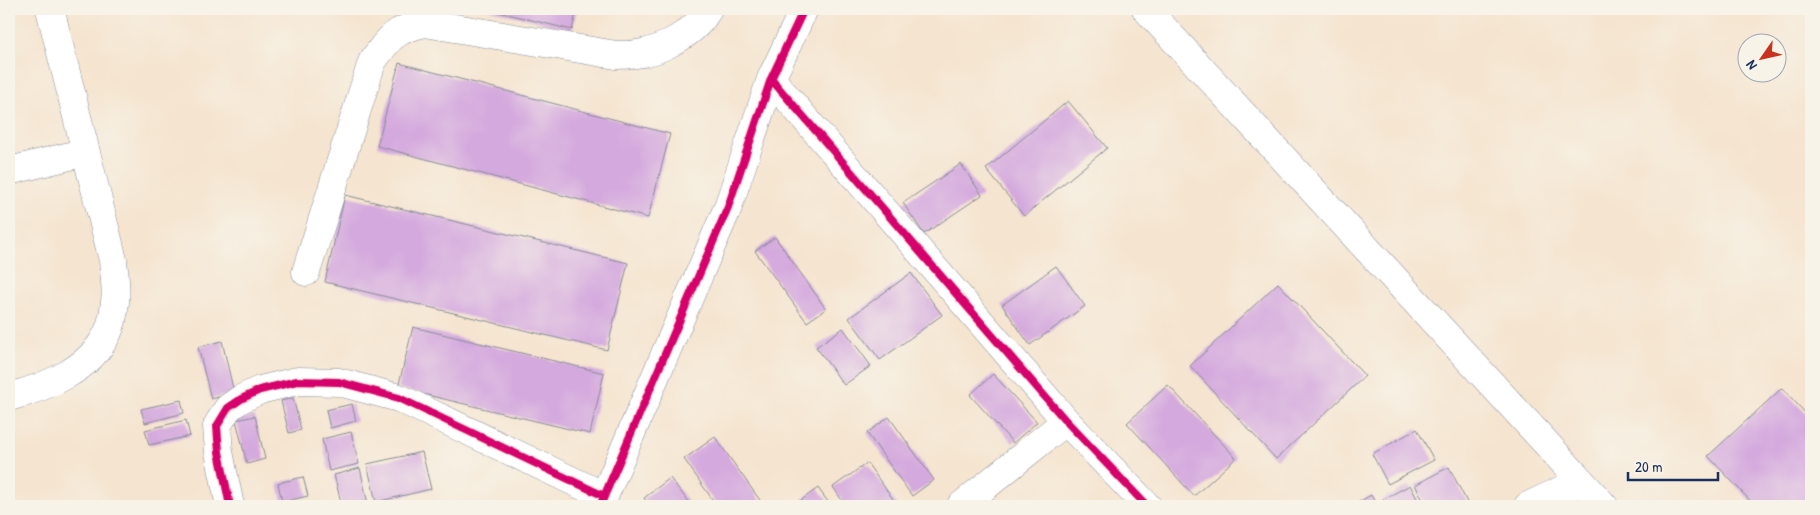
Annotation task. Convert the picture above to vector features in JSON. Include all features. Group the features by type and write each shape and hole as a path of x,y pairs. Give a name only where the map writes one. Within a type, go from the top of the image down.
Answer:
{"street":[{"path":"9,397 31,391 69,374 95,352 108,332 116,300 113,260 50,9"},
{"path":"306,272 372,62 397,32 408,26 425,23 616,55 637,54 662,47 689,32 708,9"},
{"path":"230,506 219,452 217,426 228,408 241,399 268,388 297,382 339,382 399,398 602,501 728,207 771,79 804,9"},
{"path":"1146,9 1604,506"},
{"path":"771,79 1066,421 1147,506"},
{"path":"9,171 86,152"},
{"path":"961,506 1066,421"},
{"path":"1528,506 1581,481"}],"building":[{"path":"487,9 577,9 572,30"},
{"path":"399,63 670,134 648,218 377,146"},
{"path":"1068,101 1107,148 1024,216 986,169"},
{"path":"961,164 982,195 924,234 903,203"},
{"path":"345,195 628,263 607,350 325,282"},
{"path":"775,237 826,309 807,322 755,251"},
{"path":"1056,266 1085,306 1030,345 1002,305"},
{"path":"911,273 942,315 880,360 849,318"},
{"path":"1278,283 1365,376 1276,459 1190,366"},
{"path":"413,327 604,373 590,434 398,388"},
{"path":"843,328 871,366 844,385 816,347"},
{"path":"222,341 234,393 211,399 198,347"},
{"path":"993,374 1037,422 1013,443 970,395"},
{"path":"1168,385 1236,458 1194,496 1127,423"},
{"path":"1782,388 1811,419 1811,506 1755,506 1708,456"},
{"path":"293,398 301,430 289,433 281,401"},
{"path":"181,400 184,413 145,423 141,409"},
{"path":"352,404 356,421 330,428 326,410"},
{"path":"255,416 265,459 247,464 236,420"},
{"path":"889,417 934,480 912,496 867,433"},
{"path":"186,420 190,436 149,445 145,430"},
{"path":"1417,429 1434,460 1388,484 1372,454"},
{"path":"351,432 359,464 329,471 322,439"},
{"path":"715,437 764,506 717,506 684,459"},
{"path":"422,452 431,489 376,502 367,464"},
{"path":"867,463 898,506 846,506 833,487"},
{"path":"1449,467 1469,506 1426,506 1415,485"},
{"path":"360,468 368,504 342,506 334,475"},
{"path":"303,477 308,496 282,502 278,483"},
{"path":"670,478 692,506 650,506 644,498"},
{"path":"1410,485 1421,506 1386,506 1382,500"},
{"path":"818,488 831,506 793,506"},
{"path":"1371,495 1377,506 1352,506"}],"cycle path":[{"path":"600,506 728,207 771,79 804,9"},
{"path":"771,79 1066,421 1147,506"},
{"path":"230,506 219,452 217,426 228,408 241,399 260,390 297,381 339,382 399,398 604,496"}]}
